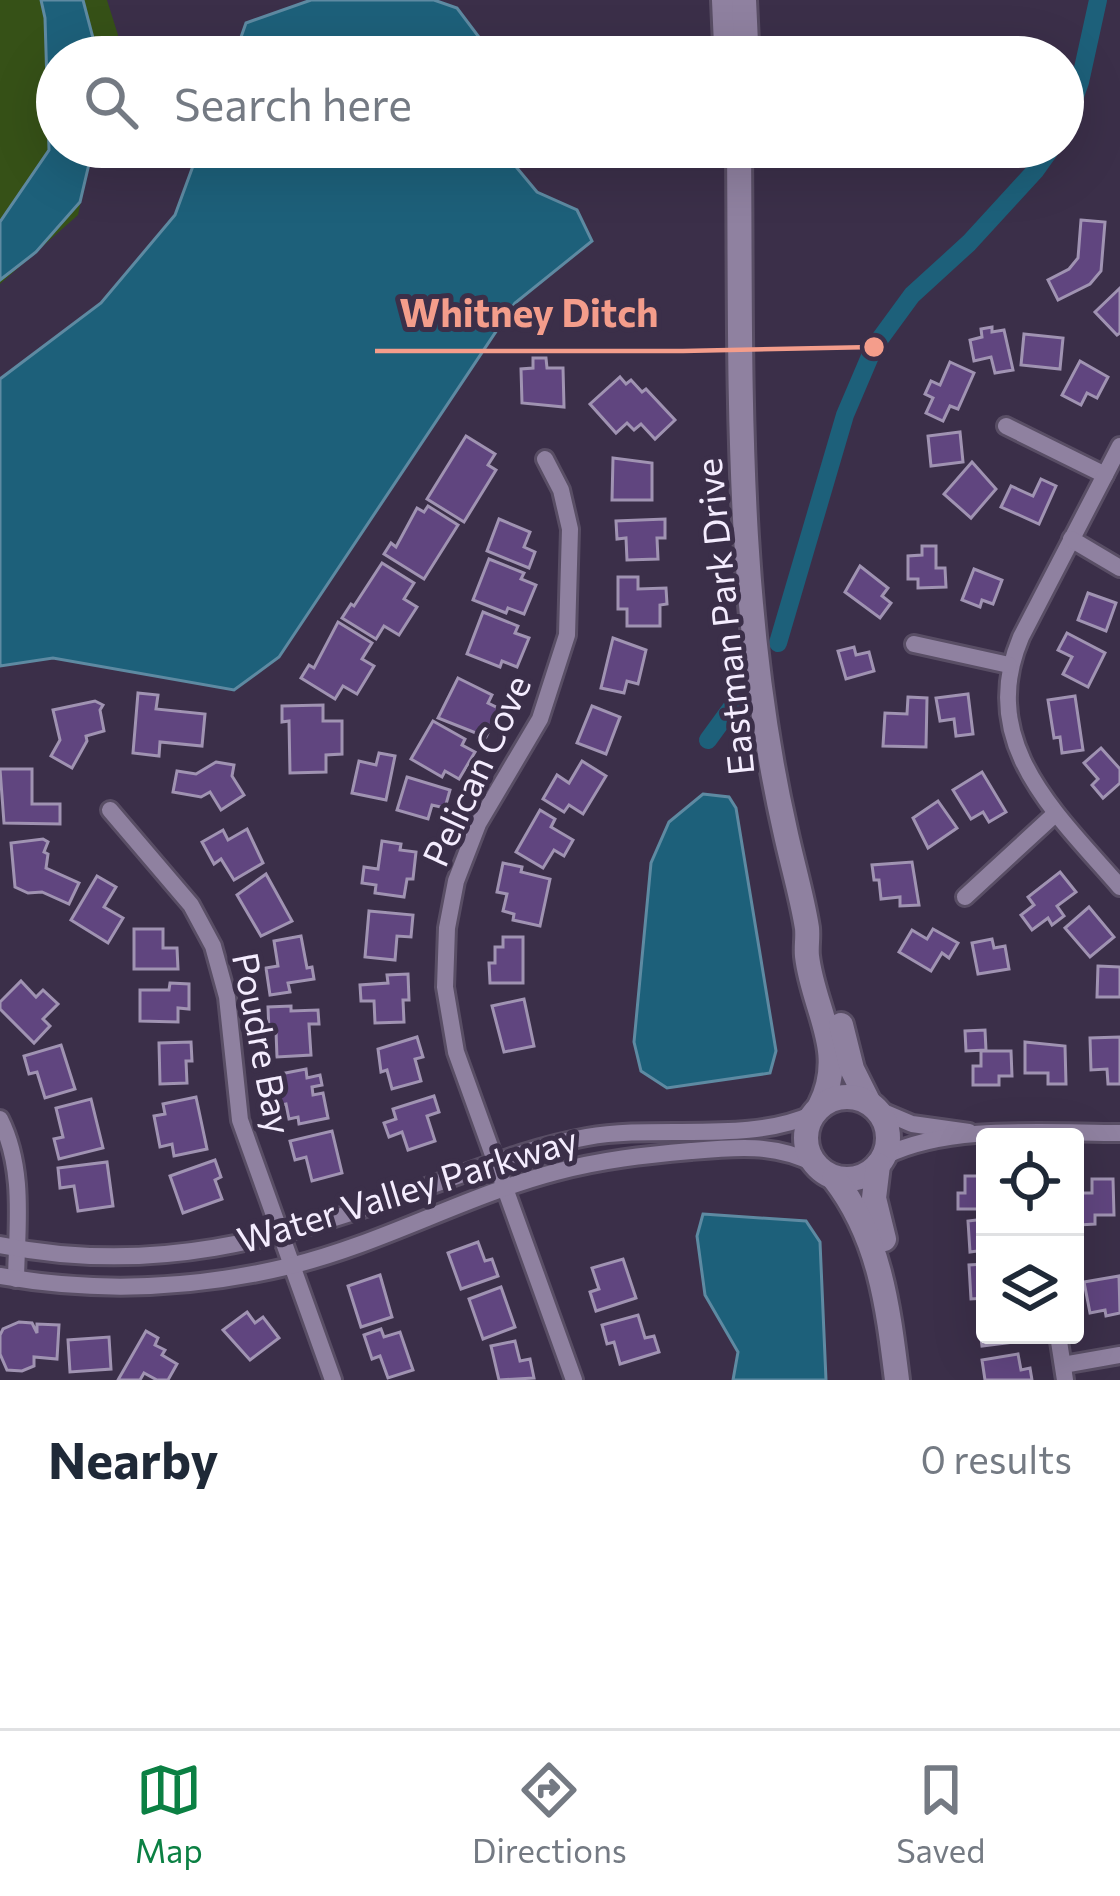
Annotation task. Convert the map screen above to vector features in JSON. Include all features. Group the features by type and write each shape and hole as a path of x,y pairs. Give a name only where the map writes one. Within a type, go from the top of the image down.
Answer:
{"street":[{"path":"724,0 726,36"},
{"path":"744,0 746,36"},
{"name":"Eastman Park Drive","path":"739,168 746,569 765,723 808,933 807,955 832,1045 832,1070 817,1110"},
{"path":"1006,426 1105,475"},
{"path":"1120,446 1009,665 1008,699 1013,740 1030,778 1055,814 1120,887"},
{"name":"Pelican Cove","path":"545,459 561,490 570,529 567,635 539,719 470,843 456,881 447,928 447,1010 457,1052 574,1380"},
{"path":"1071,539 1120,568"},
{"path":"914,644 1009,665"},
{"name":"Poudre Bay","path":"110,811 191,905 213,946 226,997 240,1120 333,1380"},
{"path":"964,897 1055,814"},
{"name":"Eastman Park Drive","path":"808,933 820,953 852,1069 873,1106"},
{"path":"897,1380 887,1299 865,1225 806,1144 817,1110 843,1096 912,1124 976,1134"},
{"path":"873,1106 889,1132 874,1198 892,1268 887,1299"},
{"name":"Water Valley Parkway","path":"817,1110 797,1121 758,1128 609,1133 554,1144 240,1246 100,1256 8,1247 8,1278 88,1287 226,1279 292,1266 506,1188 588,1164 724,1148 780,1150 825,1171"},
{"path":"0,1119 16,1168 8,1247"},
{"path":"1084,1134 1120,1133"},
{"path":"825,1171 859,1178 914,1144 976,1134"},
{"path":"1064,1372 1120,1355"}],"green space":[{"path":"0,0 107,0 118,36 36,36 36,168 88,168 78,215 0,284"}],"water":[{"path":"41,0 83,0 92,36 46,36"},
{"path":"311,0 434,0 457,8 478,36 241,36 246,23"},
{"path":"37,168 88,168 80,202 36,252 0,280 0,222"},
{"path":"192,168 517,168 537,192 577,210 592,241 515,303 279,657 234,690 53,658 0,666 0,379 101,303 175,215"},
{"path":"703,794 729,797 736,808 776,1051 770,1073 667,1088 641,1071 634,1042 651,863 669,822"},
{"path":"703,1214 806,1221 820,1242 826,1380 733,1380 738,1352 705,1295 697,1236"}],"building":[{"path":"1081,220 1105,222 1101,271 1090,284 1058,300 1048,280 1078,258"},
{"path":"1120,288 1120,333 1117,335 1095,312"},
{"path":"992,327 992,332 1004,330 1013,370 995,373 991,357 974,361 970,340 982,337 981,329"},
{"path":"1024,334 1063,338 1060,369 1021,365"},
{"path":"533,358 546,358 547,368 563,368 564,407 522,403 521,369 533,368"},
{"path":"1080,361 1108,377 1097,398 1087,393 1081,405 1062,395"},
{"path":"950,362 974,373 958,409 950,406 943,421 926,413 933,398 925,394 931,381 940,385"},
{"path":"620,377 626,384 631,380 642,392 646,389 675,420 655,439 641,424 634,430 627,423 616,433 590,404"},
{"path":"960,432 963,462 931,466 928,436"},
{"path":"466,436 495,454 488,465 496,470 464,522 427,499"},
{"path":"613,458 652,463 652,500 612,500"},
{"path":"972,462 996,489 971,518 944,494"},
{"path":"1041,479 1056,486 1039,524 1001,507 1011,486 1033,496"},
{"path":"428,506 458,525 424,579 384,554 391,543 396,547 417,508 424,512"},
{"path":"499,519 530,532 524,547 535,552 529,568 487,551"},
{"path":"665,519 665,538 657,538 658,559 627,560 626,538 617,539 616,521"},
{"path":"922,546 936,546 936,568 945,568 946,587 918,588 918,579 908,579 908,556 922,555"},
{"path":"489,559 524,573 521,579 536,585 524,614 508,608 506,613 473,600"},
{"path":"382,563 414,583 404,599 417,607 399,635 384,626 376,639 342,618"},
{"path":"860,566 888,588 882,596 891,603 880,618 845,592"},
{"path":"974,569 1002,580 993,604 982,600 980,607 962,600"},
{"path":"618,577 638,577 638,589 666,588 660,626 627,626 627,609 618,609"},
{"path":"1088,593 1116,603 1106,631 1078,620"},
{"path":"483,612 518,626 515,633 529,638 517,667 502,661 500,667 467,654"},
{"path":"338,622 372,643 362,659 374,666 357,694 343,686 335,699 301,678 309,665 314,668"},
{"path":"1067,633 1105,653 1088,687 1063,674 1072,657 1058,650"},
{"path":"613,638 646,650 638,684 627,681 624,693 601,688"},
{"path":"854,647 856,655 869,652 874,671 846,679 838,651"},
{"path":"458,678 492,695 488,703 500,709 486,737 438,718"},
{"path":"138,693 158,695 156,709 205,714 202,746 160,742 159,756 133,753"},
{"path":"968,694 973,734 956,736 954,719 940,721 936,698"},
{"path":"1075,696 1083,750 1062,753 1060,737 1054,738 1048,700"},
{"path":"908,697 927,698 926,747 883,746 885,713 907,714"},
{"path":"95,701 103,705 104,731 86,736 72,768 51,756 60,740 53,710"},
{"path":"323,705 323,721 342,721 342,754 326,755 326,772 290,773 289,721 282,722 282,706"},
{"path":"592,706 620,717 606,754 577,743"},
{"path":"433,721 465,739 462,745 475,752 459,779 445,771 442,777 411,759"},
{"path":"1101,748 1120,769 1120,783 1103,798 1092,785 1098,779 1084,763"},
{"path":"379,753 395,756 386,800 352,793 359,761 376,765"},
{"path":"582,761 606,776 583,814 569,805 564,812 543,799 557,775 569,783"},
{"path":"216,762 234,765 232,776 244,795 221,810 210,792 201,797 173,792 177,771 196,774"},
{"path":"0,769 32,769 32,804 60,804 60,824 4,823"},
{"path":"982,772 1006,812 989,822 983,812 971,819 953,790"},
{"path":"407,777 450,790 445,808 432,805 428,819 397,810"},
{"path":"938,801 957,828 928,848 913,818"},
{"path":"540,810 555,819 551,827 573,840 564,856 554,850 543,868 516,852"},
{"path":"247,829 263,863 234,880 221,859 214,864 202,842 223,830 228,840"},
{"path":"382,841 416,852 413,879 407,879 404,897 375,893 376,885 362,883 364,867 378,869"},
{"path":"48,842 46,868 79,883 69,904 15,887 11,843"},
{"path":"912,862 919,905 900,906 900,897 881,899 872,865"},
{"path":"503,863 550,879 540,926 513,920 514,914 503,911 507,894 497,892"},
{"path":"1060,872 1076,892 1057,906 1064,916 1052,925 1048,918 1032,930 1021,915 1034,905 1028,897"},
{"path":"266,874 292,921 261,936 237,895"},
{"path":"97,876 116,887 104,907 123,918 108,943 71,920"},
{"path":"1089,907 1114,937 1090,957 1065,928"},
{"path":"369,911 413,915 411,937 397,936 395,960 365,957"},
{"path":"134,929 163,929 163,948 177,948 178,969 134,969"},
{"path":"933,929 958,943 949,958 942,953 931,971 899,952 912,930 927,939"},
{"path":"301,936 314,979 288,983 290,992 270,995 266,968 278,966 274,941"},
{"path":"503,937 523,937 523,983 490,983 489,963 495,963 495,947 503,947"},
{"path":"992,939 994,948 1005,946 1009,969 978,974 972,943"},
{"path":"1098,966 1120,967 1120,997 1097,997"},
{"path":"408,974 404,1022 375,1023 374,1001 361,1001 360,985 388,983 387,975"},
{"path":"21,981 36,997 43,990 58,1004 43,1019 50,1026 34,1043 0,1009 0,1002"},
{"path":"170,983 189,984 189,1009 178,1008 178,1022 140,1021 140,990 169,990"},
{"path":"524,999 534,1046 504,1052 492,1006"},
{"path":"291,1006 291,1011 318,1010 319,1024 309,1024 311,1055 277,1057 276,1031 269,1031 268,1007"},
{"path":"985,1030 986,1050 966,1051 965,1031"},
{"path":"417,1037 423,1057 415,1059 421,1081 392,1089 387,1070 381,1072 378,1049"},
{"path":"1120,1037 1120,1084 1108,1084 1107,1069 1091,1070 1090,1038"},
{"path":"191,1042 187,1083 160,1084 159,1043"},
{"path":"1025,1042 1065,1046 1066,1084 1048,1084 1048,1073 1025,1073"},
{"path":"61,1045 75,1089 45,1098 37,1072 29,1074 24,1056"},
{"path":"981,1051 1011,1051 1012,1076 999,1076 999,1085 973,1085 973,1066 981,1066"},
{"path":"306,1069 307,1078 320,1075 322,1085 312,1087 313,1095 323,1093 328,1118 299,1124 298,1117 289,1119 286,1104 281,1105 275,1075"},
{"path":"434,1096 439,1112 427,1116 435,1141 408,1150 402,1132 389,1137 384,1123 396,1119 393,1109"},
{"path":"196,1097 207,1149 174,1156 172,1144 160,1147 154,1116 165,1114 163,1104"},
{"path":"91,1099 103,1148 59,1159 54,1139 63,1137 56,1108"},
{"path":"332,1131 342,1173 312,1181 306,1157 295,1160 290,1141"},
{"path":"215,1160 222,1199 183,1213 170,1176"},
{"path":"107,1162 113,1206 78,1211 74,1186 60,1188 58,1168"},
{"path":"965,1176 976,1176 976,1209 958,1209 958,1193 965,1193"},
{"path":"1092,1179 1113,1179 1114,1215 1095,1215 1095,1224 1084,1225 1084,1193 1092,1193"},
{"path":"976,1220 976,1251 970,1252 968,1221"},
{"path":"478,1242 498,1276 461,1289 448,1253"},
{"path":"623,1259 636,1298 596,1311 590,1292 599,1289 592,1268"},
{"path":"969,1265 976,1265 976,1299 971,1299"},
{"path":"380,1275 392,1317 361,1327 348,1286"},
{"path":"1119,1276 1120,1313 1090,1313 1084,1282"},
{"path":"501,1287 515,1327 483,1339 469,1299"},
{"path":"247,1312 255,1323 263,1317 279,1338 250,1360 223,1330"},
{"path":"638,1315 645,1338 654,1336 659,1352 620,1364 614,1342 607,1344 602,1325"},
{"path":"19,1322 32,1323 37,1333 37,1324 59,1325 57,1359 34,1357 34,1366 7,1370 0,1354 0,1335"},
{"path":"381,1329 384,1337 400,1332 413,1370 388,1378 380,1356 372,1359 364,1335"},
{"path":"146,1331 158,1338 155,1345 165,1350 162,1355 177,1364 168,1380 144,1373 140,1380 118,1380"},
{"path":"109,1337 111,1369 70,1372 68,1340"},
{"path":"515,1341 520,1361 530,1359 534,1378 499,1380 491,1346"},
{"path":"1018,1354 1021,1370 1030,1368 1032,1380 985,1380 982,1360"}],"waterway":[{"path":"1084,64 1098,0"},
{"path":"778,643 845,415 874,347 912,295 969,243 1037,168"},
{"path":"708,740 732,707"}],"place":[{"name":"Whitney Ditch","path":"874,347"}]}
